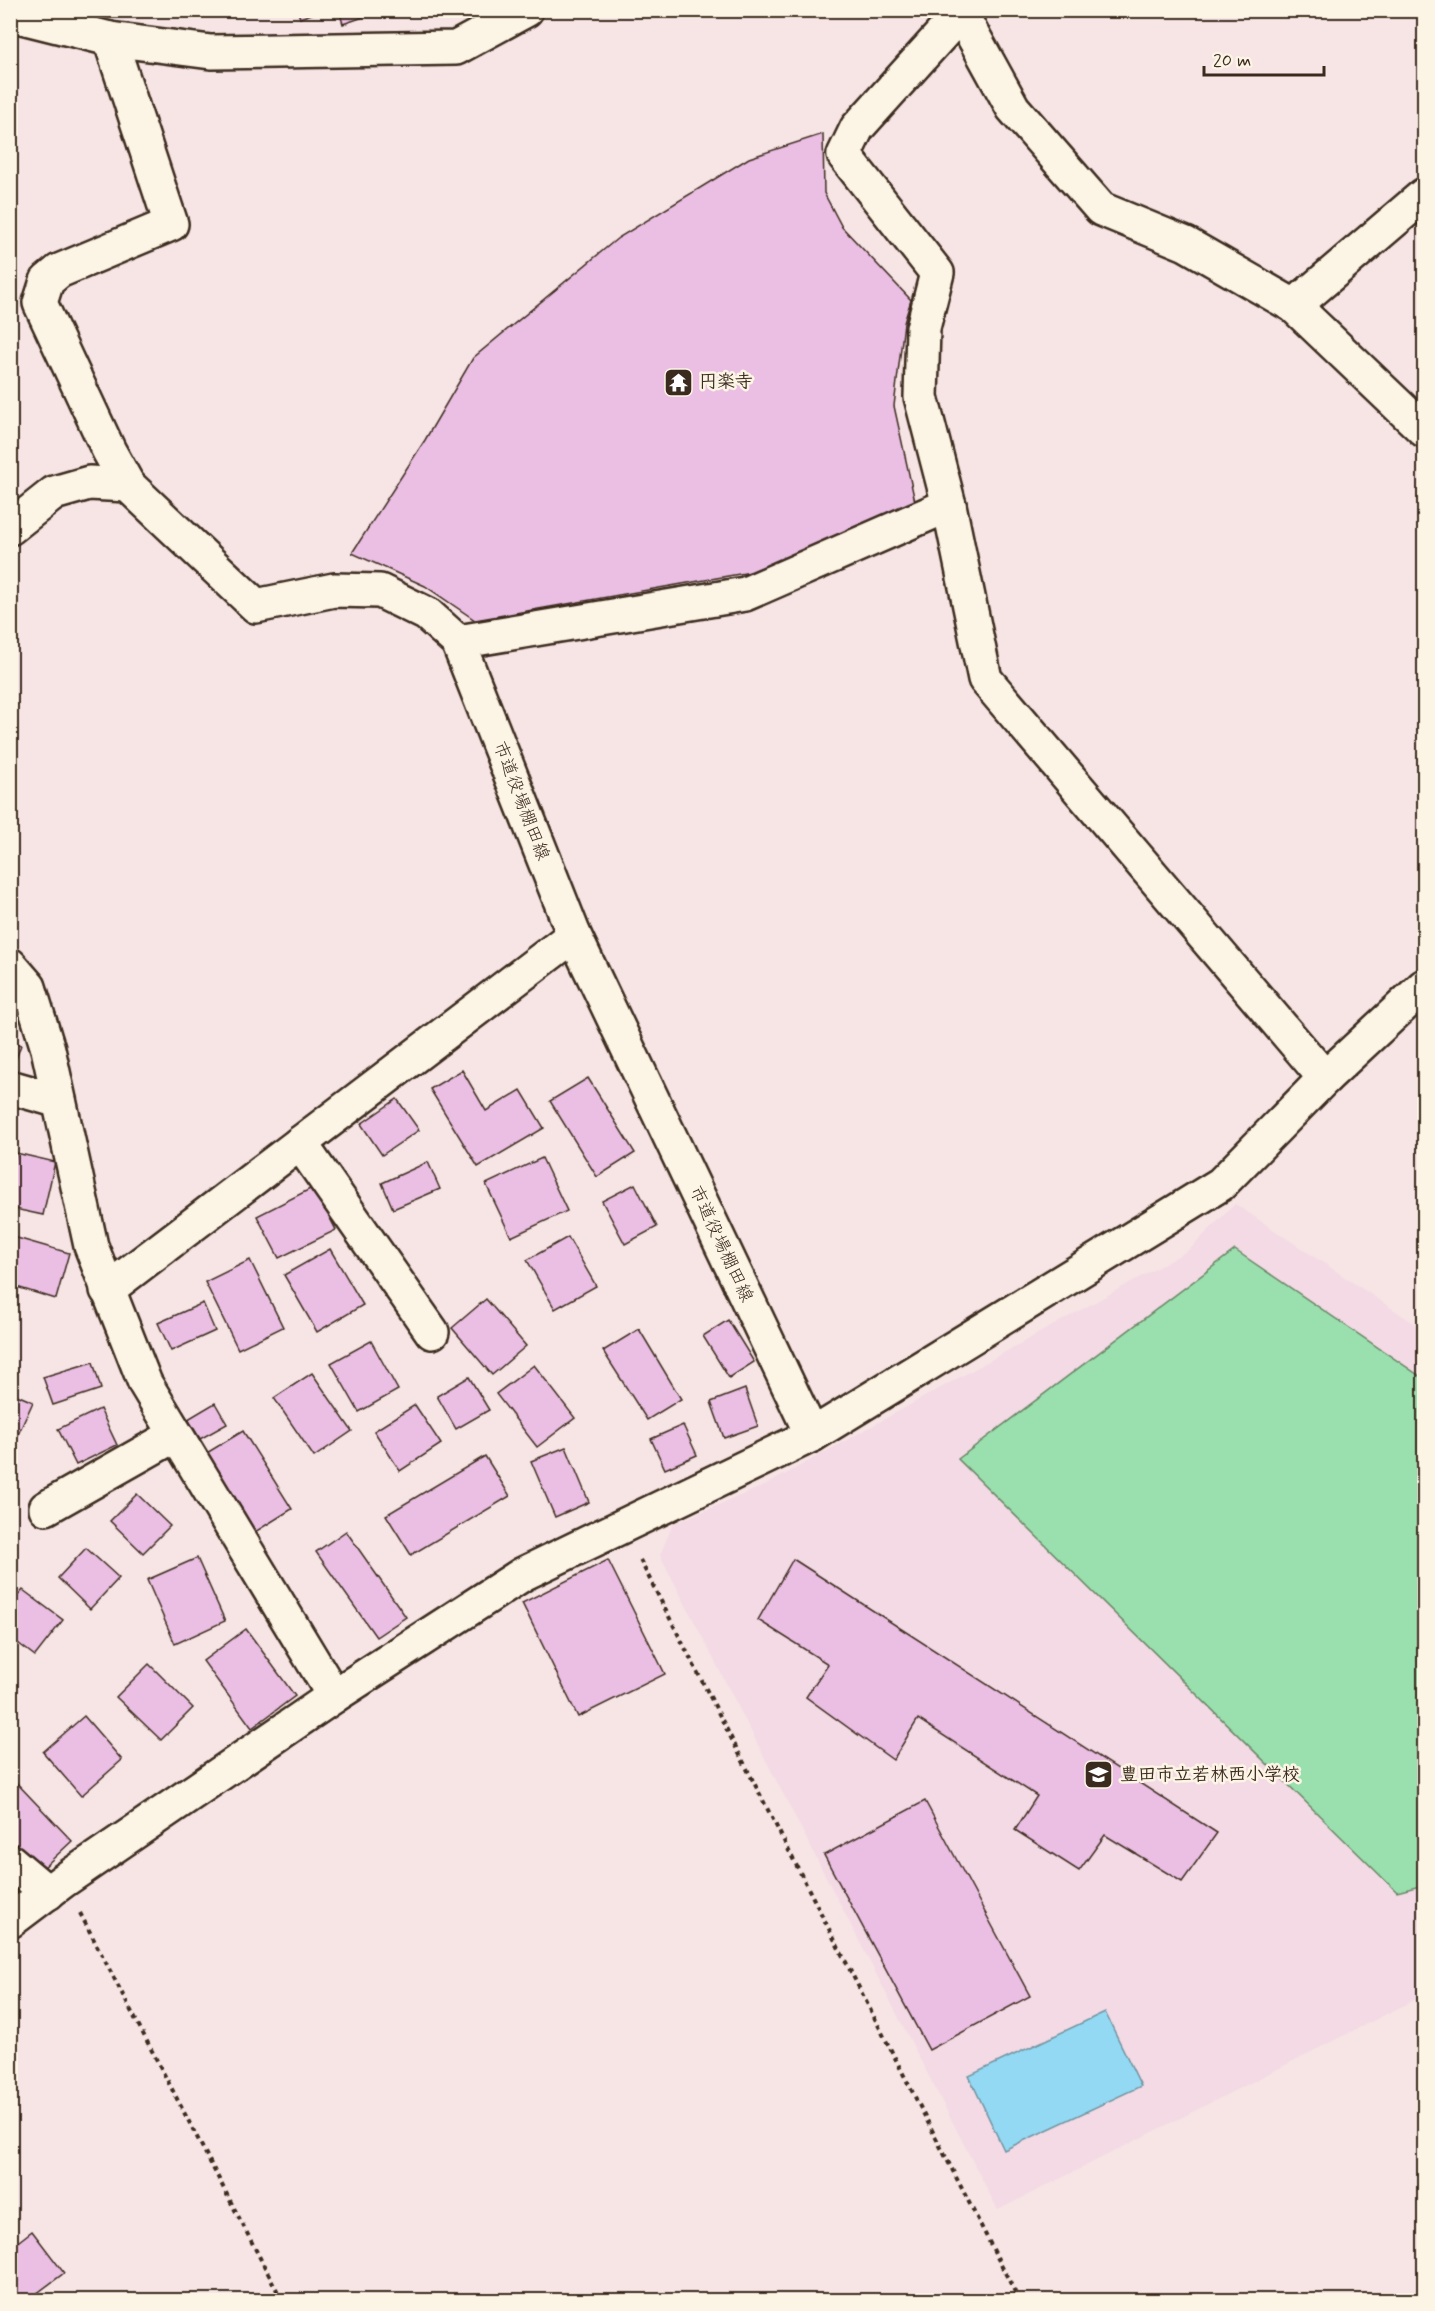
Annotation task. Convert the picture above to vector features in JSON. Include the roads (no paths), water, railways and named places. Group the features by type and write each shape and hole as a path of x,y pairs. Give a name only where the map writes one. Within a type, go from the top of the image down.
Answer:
{"street":[{"path":"10,15 110,39 211,52 456,48 526,10"},
{"path":"1325,1078 985,678 949,506 921,397 923,328 937,273 844,155 857,128 960,12 1013,108 1101,209 1186,244 1294,306 1425,430"},
{"path":"110,39 171,224 59,271 47,281 40,303 109,451 128,485"},
{"path":"1294,306 1425,195"},
{"path":"10,528 54,493 89,483 128,485"},
{"name":"市道役場棚田線","path":"128,485 256,606 334,590 380,591 427,614 458,642 574,935 812,1435"},
{"path":"458,642 745,594 949,506"},
{"path":"107,1290 574,935"},
{"path":"10,965 29,987 48,1049 91,1246 145,1383 334,1695"},
{"path":"10,1922 55,1887 334,1695 523,1574 812,1435 1221,1184 1325,1078 1425,986"},
{"path":"10,1087 59,1101"},
{"path":"300,1143 432,1332"},
{"path":"46,1508 175,1435"},
{"path":"10,1861 55,1887"}],"water":[{"path":"1105,2012 1141,2086 1004,2150 969,2076"}],"place":[{"name":"円楽寺","path":"678,382"},
{"name":"豊田市立若林西小学校","path":"1099,1775"}]}
